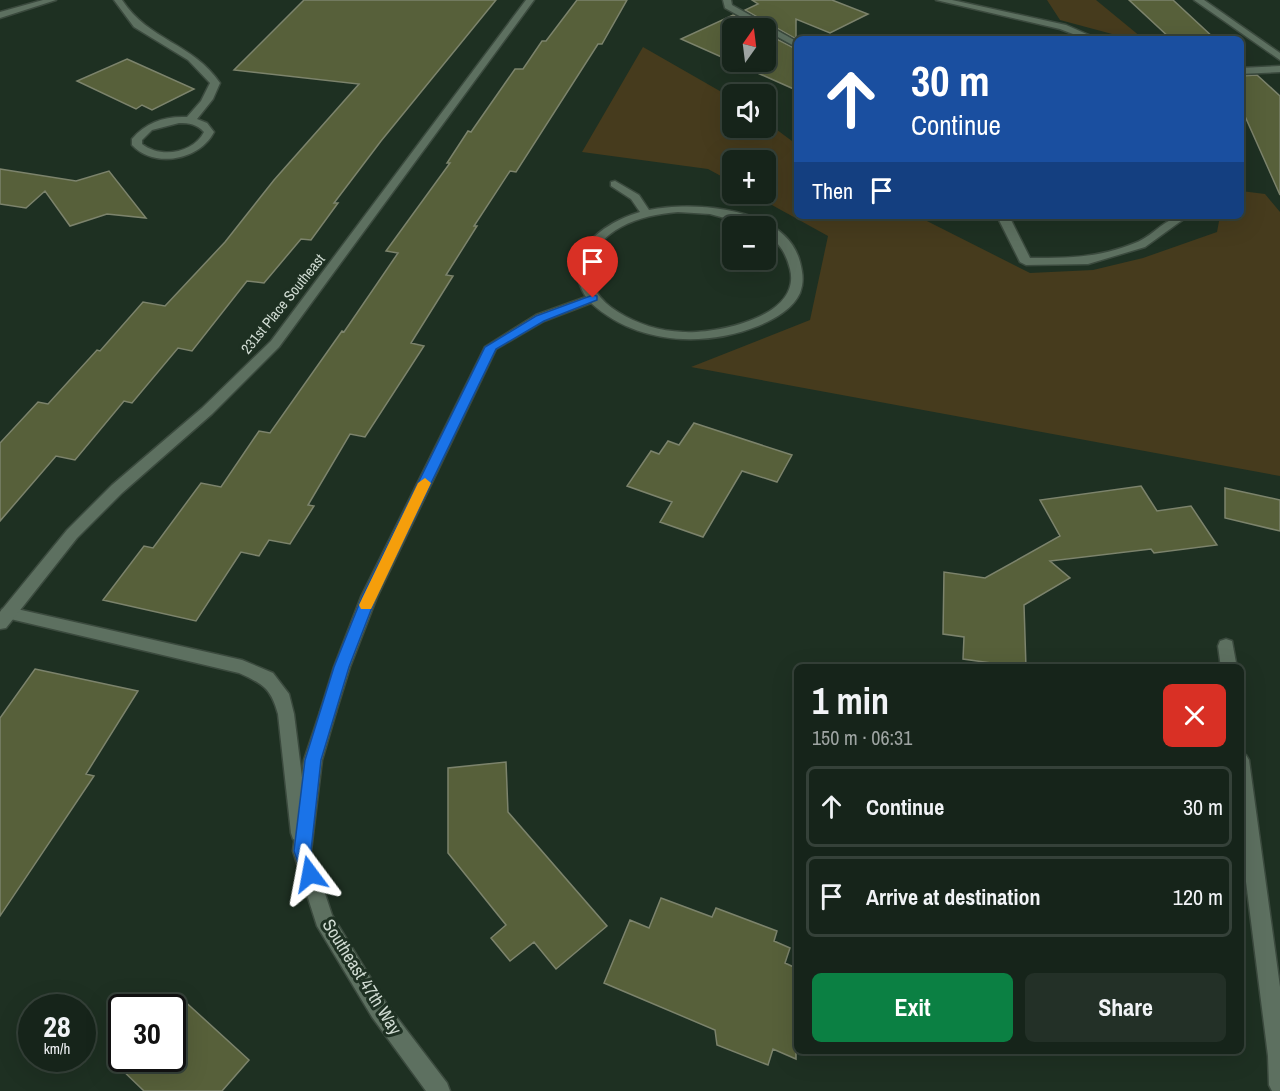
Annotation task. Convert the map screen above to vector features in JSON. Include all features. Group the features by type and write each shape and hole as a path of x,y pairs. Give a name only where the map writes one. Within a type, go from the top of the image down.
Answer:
{"street":[{"path":"0,15 52,0"},
{"path":"118,0 126,14 142,29 197,61 209,72 215,83 212,95 206,104 190,120 168,121 148,128 137,139 137,145 148,153 158,155 176,154 193,149 202,143 209,132 206,126 190,120"},
{"name":"231st Place Southeast","path":"4,618 72,534 117,489 207,411 275,344 530,0"},
{"path":"727,0 728,6 794,43"},
{"path":"940,0 1063,27 1086,36"},
{"path":"1198,0 1280,57"},
{"path":"1244,71 1280,69"},
{"path":"615,184 635,197 646,213"},
{"path":"738,216 711,210 678,209 646,213 618,224 597,239 584,257 583,278 593,298 614,316 655,332 683,336 722,334 756,324 782,309 796,289 798,267 788,247 776,237"},
{"path":"1004,219 1026,262 1088,261 1141,245 1178,219"},
{"name":"Southeast 47th Way","path":"439,1091 379,1010 324,919 302,851 313,760 342,667 369,597 491,347 540,318 593,298"},
{"path":"4,618 242,667 267,678 281,694 286,714 302,851"},
{"path":"1226,646 1228,664"},
{"path":"1244,790 1279,1056 1280,1085"}],"shaded area":[{"path":"1047,0 1096,0 1140,36 1120,36 1060,20"},
{"path":"643,47 722,92 722,138 776,138 776,129 794,143 794,217 770,204 776,204 776,150 722,150 722,177 708,169 582,152"},
{"path":"1244,191 1265,194 1280,212 1280,476 691,367 810,320 828,236 797,219 923,219 1030,273 1093,270 1143,258 1217,232 1219,219 1244,219"}],"building":[{"path":"304,0 496,0 381,141 334,203 338,203 311,240 301,239 264,283 247,281 192,351 178,348 132,403 124,401 75,460 56,456 0,521 0,443 38,402 48,404 97,350 100,351 143,302 165,306 225,242 274,180 359,84 234,70"},
{"path":"577,0 627,0 602,44 598,44 516,172 510,171 474,226 477,226 446,275 453,276 411,343 424,346 365,437 350,434 308,505 314,506 290,544 269,540 259,556 241,552 196,621 103,600 144,546 153,548 201,483 221,487 259,431 270,433 398,253 386,251 450,163 447,163 468,131 471,132 515,69 523,69 542,41 546,41"},
{"path":"752,0 832,0 868,14 830,33 796,19 794,38 776,28 776,18 759,18 745,10 758,4"},
{"path":"1129,0 1173,0 1212,36 1168,36"},
{"path":"722,20 722,57 681,39"},
{"path":"776,39 794,48 794,89 756,72 776,72"},
{"path":"127,59 194,89 152,110 142,105 136,109 77,81"},
{"path":"1257,75 1280,96 1280,195 1244,114 1244,76"},
{"path":"0,169 76,181 109,171 146,218 107,214 70,226 45,191 26,208 0,204"},
{"path":"694,423 792,455 777,482 742,471 703,537 660,522 672,502 627,486 651,451 659,454 668,441 679,445"},
{"path":"1141,486 1157,511 1191,506 1217,545 1154,553 1151,549 1050,561 1070,578 1024,605 1026,664 998,664 963,659 964,637 943,634 944,572 985,578 1060,536 1040,500"},
{"path":"1225,488 1280,500 1280,531 1225,518"},
{"path":"35,669 138,691 86,774 94,776 0,916 0,718"},
{"path":"506,762 508,812 607,926 556,969 534,942 510,961 491,938 506,925 448,853 448,768"},
{"path":"661,898 712,917 716,908 777,931 774,941 790,948 785,963 794,967 794,1054 796,1054 796,1059 773,1049 768,1065 717,1045 715,1030 604,983 630,920 649,928"},
{"path":"186,1002 249,1060 222,1091 144,1091 124,1072 186,1072"}],"slow traffic":[{"path":"366,605 425,483"}],"route":[{"path":"310,874 302,851 313,760 342,667 369,597 491,347 540,318 593,298"}]}
